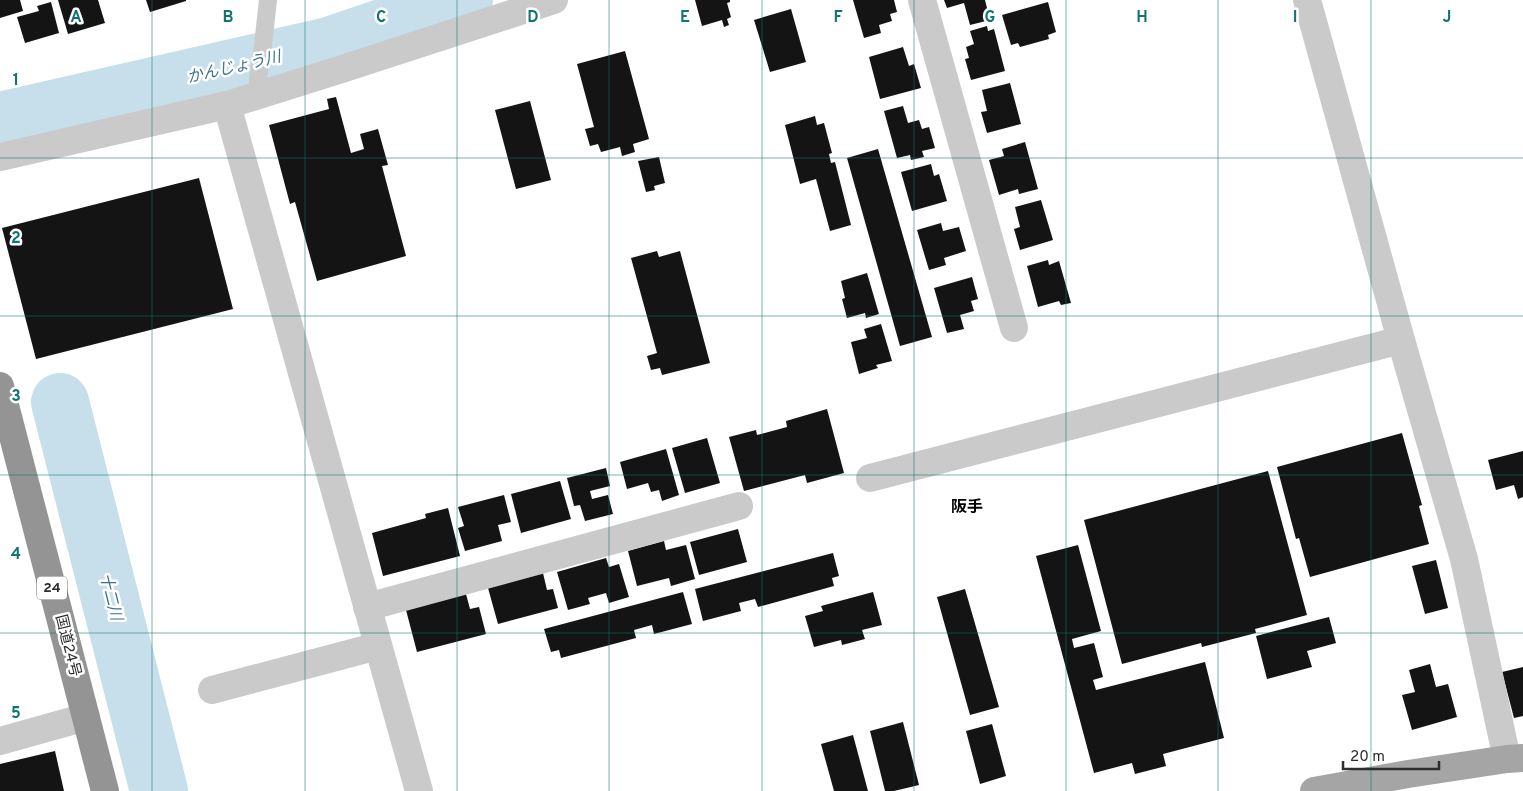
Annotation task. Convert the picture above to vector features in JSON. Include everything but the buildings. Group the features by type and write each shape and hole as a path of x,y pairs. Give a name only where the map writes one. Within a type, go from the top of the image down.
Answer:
{"highway":[{"name":"国道24号","path":"0,386 105,791"}],"main road":[{"path":"1314,791 1408,774 1515,758"}],"street":[{"path":"0,157 227,105 258,87 554,0"},
{"path":"922,0 1014,328"},
{"path":"1307,0 1464,559 1515,758"},
{"path":"227,105 419,791"},
{"path":"870,478 1401,340"},
{"path":"367,606 739,506"},
{"path":"212,690 378,646"},
{"path":"0,741 86,717"}],"lane":[{"path":"258,87 268,0"}],"waterway":[{"name":"かんじょう川","path":"0,121 329,46 464,0"},
{"name":"十二川","path":"60,402 159,791"}],"district":[{"name":"阪手","path":"967,508"}]}
